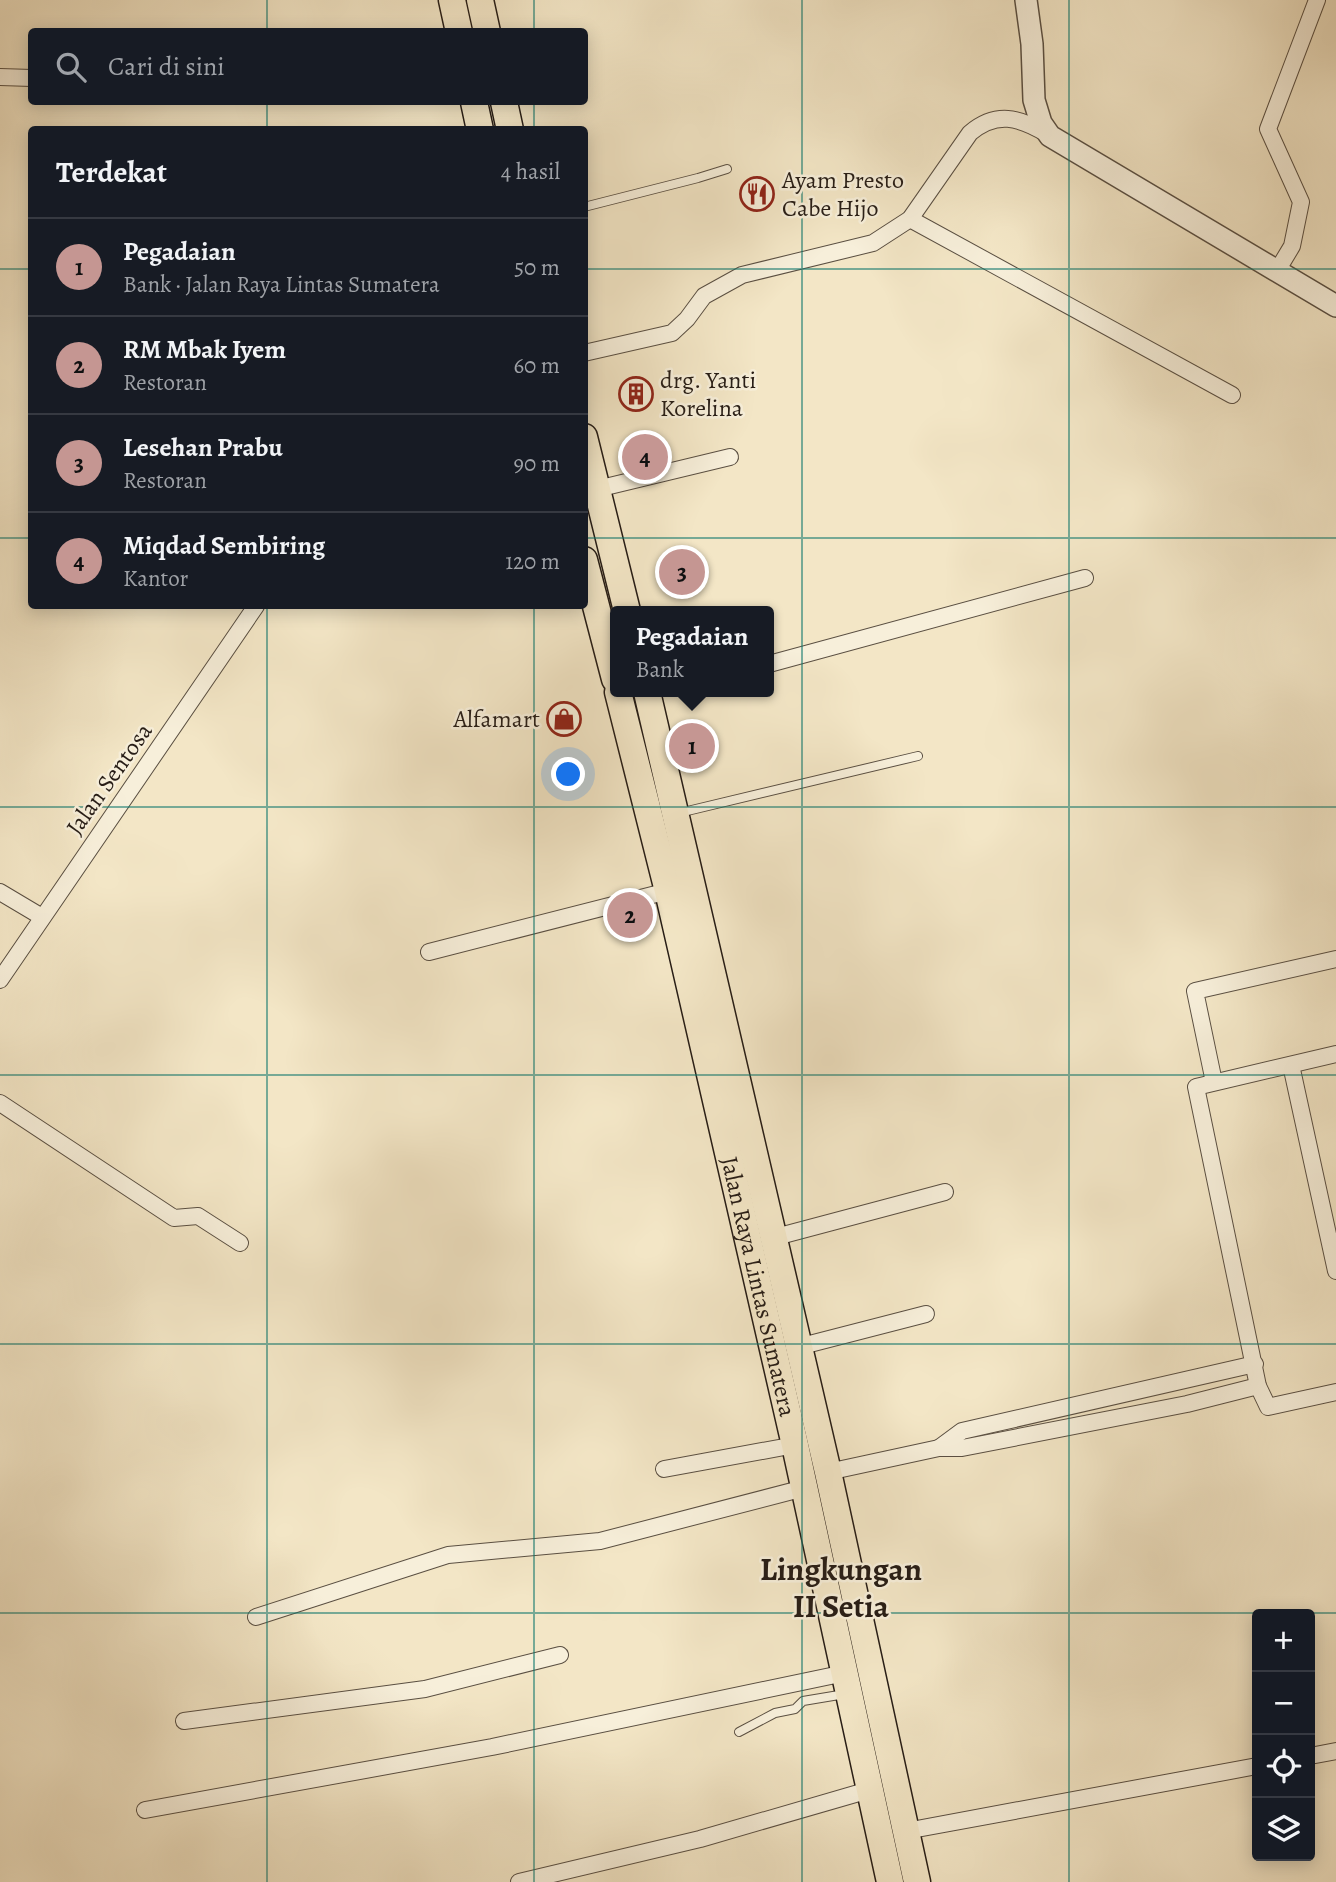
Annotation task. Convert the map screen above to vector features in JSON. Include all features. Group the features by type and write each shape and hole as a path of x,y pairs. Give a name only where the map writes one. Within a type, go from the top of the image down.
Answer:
{"highway":[{"path":"452,0 458,28"},
{"path":"480,0 486,28"},
{"path":"475,105 479,126"},
{"path":"504,105 509,126"},
{"path":"588,453 626,606"},
{"path":"588,575 610,660"},
{"name":"Jalan Raya Lintas Sumatera","path":"619,697 668,891 795,1445 890,1882"},
{"name":"Jalan Raya Lintas Sumatera","path":"654,697 676,814 828,1472 917,1882"}],"street":[{"path":"1026,0 1032,44 1034,100 1041,123 1050,136"},
{"path":"1277,271 1292,246 1301,202 1268,129 1317,0"},
{"path":"0,77 28,78"},
{"path":"588,352 672,333 687,319 704,296 742,275 873,243 910,219 970,133 982,123 1003,118 1031,124 1336,306"},
{"path":"910,219 1232,395"},
{"path":"597,489 730,457"},
{"path":"774,663 1084,578"},
{"name":"Jalan Sentosa","path":"3,968 42,917 254,609"},
{"path":"429,952 668,891"},
{"path":"0,892 42,917"},
{"path":"1214,1082 1195,991 1336,959"},
{"path":"1336,1054 1196,1087 1258,1385 1268,1407 1336,1392"},
{"path":"1291,1065 1336,1271"},
{"path":"0,1103 174,1218 198,1216 240,1243"},
{"path":"772,1238 945,1192"},
{"path":"797,1347 926,1314"},
{"path":"939,1448 962,1432 1255,1364"},
{"path":"828,1472 939,1448 962,1448 1187,1404 1258,1385"},
{"path":"1115,1398 1120,1417"},
{"path":"664,1469 795,1445"},
{"path":"256,1618 448,1555 600,1541 804,1488"},
{"path":"184,1721 425,1689 559,1655"},
{"path":"145,1810 847,1684"},
{"path":"1315,1755 1336,1751"},
{"path":"906,1831 1252,1767"},
{"path":"519,1882 700,1839 869,1790"}],"lane":[{"path":"588,206 727,169"},
{"path":"676,814 918,756"},
{"path":"739,1732 775,1713 795,1709 803,1701 822,1696 847,1684"}],"place":[{"name":"Ayam Presto Cabe Hijo","path":"757,194"},
{"name":"drg. Yanti Korelina","path":"636,394"},
{"name":"Miqdad Sembiring","path":"645,457"},
{"name":"Lesehan Prabu","path":"682,572"},
{"name":"Alfamart","path":"564,719"},
{"name":"Pegadaian","path":"692,746"},
{"name":"RM Mbak Iyem","path":"630,915"}],"district":[{"name":"Lingkungan II Setia","path":"841,1588"}]}
